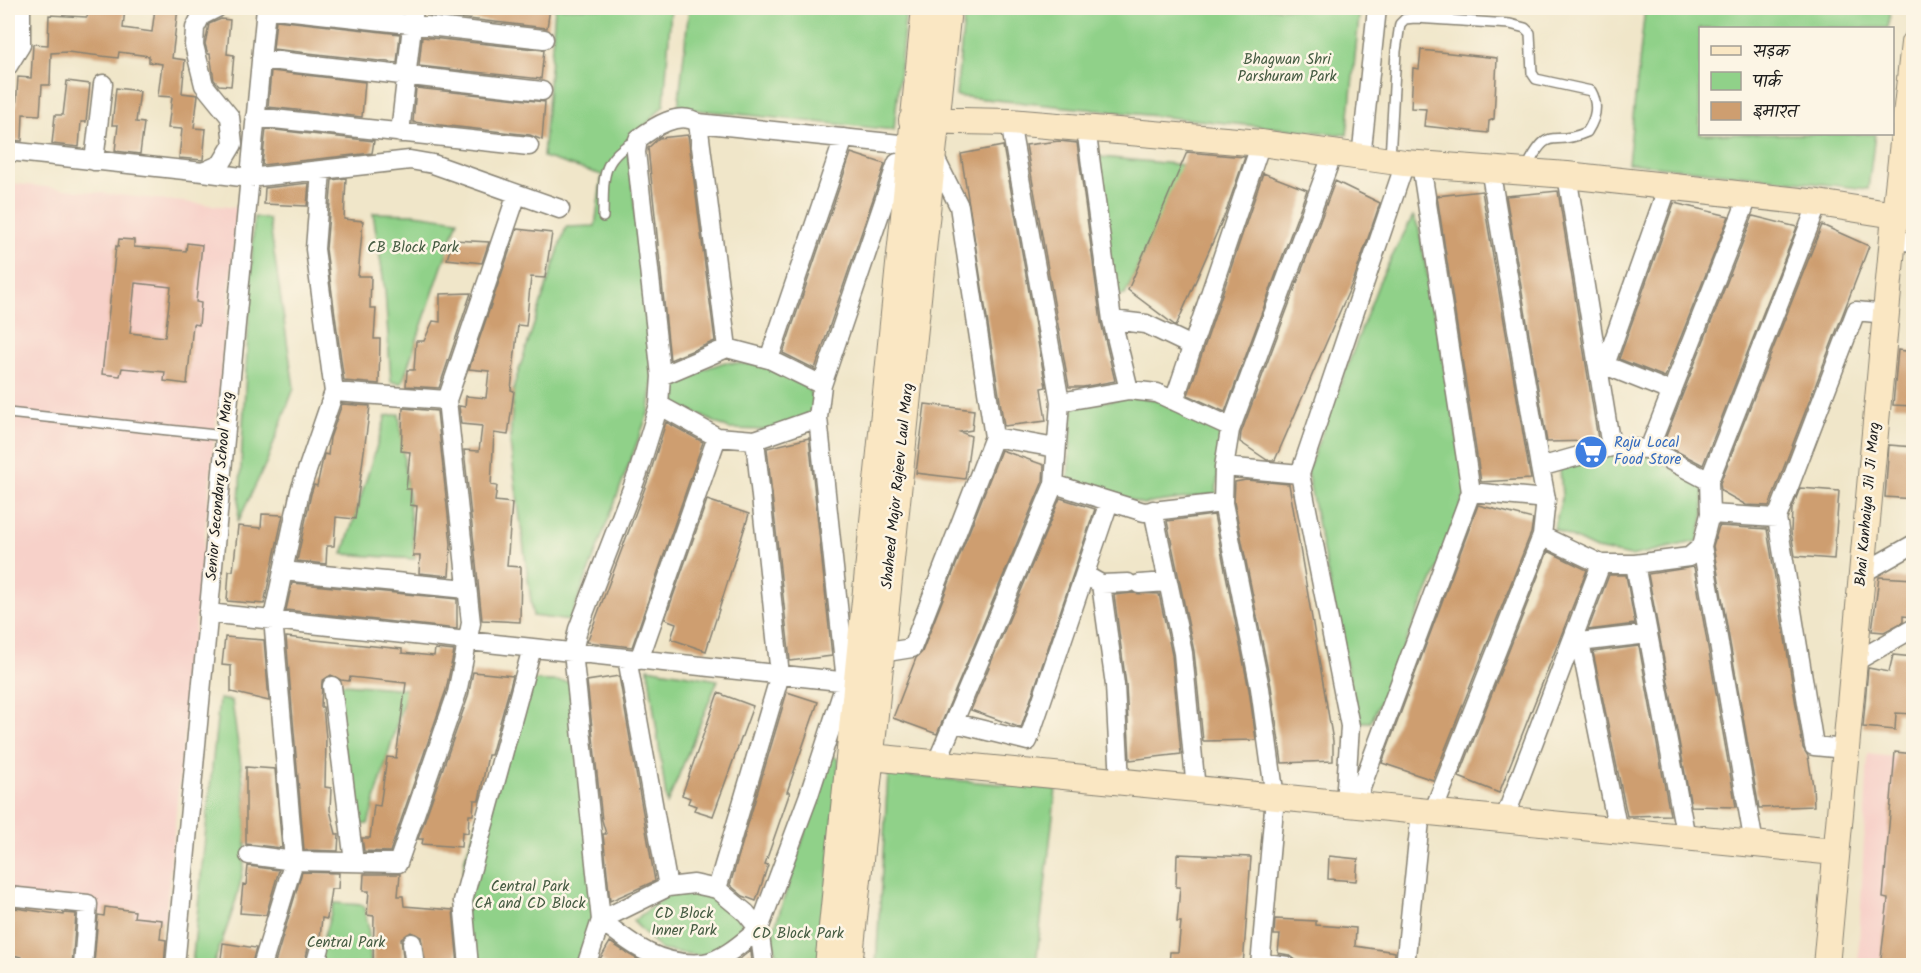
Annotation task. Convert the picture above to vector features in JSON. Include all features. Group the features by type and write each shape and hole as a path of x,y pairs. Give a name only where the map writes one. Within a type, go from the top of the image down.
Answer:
{"street":[{"path":"8,66 21,45 21,8"},
{"path":"203,172 221,164 233,144 230,117 204,85 194,45 195,28 201,16 217,8"},
{"path":"266,8 413,15 544,39"},
{"name":"Senior Secondary School Marg","path":"175,966 266,8"},
{"name":"Shaheed Major Rajeev Laul Marg","path":"924,120 925,8"},
{"name":"Shaheed Major Rajeev Laul Marg","path":"849,966 860,757 861,683 913,154 924,120 948,8"},
{"path":"1361,158 1377,8"},
{"path":"400,133 413,15"},
{"name":"Bhai Kanhaiya Jil Ji Marg","path":"1826,966 1886,314 1903,241 1895,214 1909,117 1914,43"},
{"path":"261,59 542,91"},
{"path":"94,161 103,84"},
{"path":"255,117 529,146"},
{"path":"586,966 601,920 573,652 578,629 638,473 659,405 662,376 636,152 638,139 654,127 680,117 698,123 844,138 913,154 959,206 994,437 912,648 881,653"},
{"path":"924,120 1010,122 1261,143 1361,158 1567,175 1818,203 1895,214"},
{"path":"936,764 1053,484 1060,402 1010,122"},
{"path":"698,123 727,348"},
{"path":"1086,128 1112,320 1129,390"},
{"path":"769,359 844,138"},
{"path":"1174,401 1261,143"},
{"path":"8,152 249,178 410,160 433,164 560,208"},
{"path":"1287,966 1260,964 1275,798 1260,688 1223,502 1224,467 1231,427 1333,153"},
{"path":"764,966 759,929 809,795 861,683 818,418 822,385 913,154"},
{"name":"Shaheed Major Rajeev Laul Marg","path":"861,683 881,653 913,154"},
{"path":"1350,804 1350,726 1300,474 1406,163"},
{"path":"1350,804 1471,492 1406,163"},
{"path":"1405,966 1427,812 1542,536 1546,500 1490,168"},
{"path":"262,966 294,861 273,618 300,491 334,392 315,249 321,171"},
{"path":"1567,175 1601,364 1611,447"},
{"path":"1601,364 1668,186"},
{"path":"249,855 294,861 398,863 456,693 471,623 447,400 517,194"},
{"path":"1649,449 1749,195"},
{"path":"1754,844 1702,546 1710,514 1709,481 1818,203"},
{"path":"1845,749 1814,746 1777,518 1856,311 1886,314"},
{"path":"1112,320 1146,324 1192,346"},
{"path":"662,376 727,348 769,359 822,385"},
{"path":"1601,364 1672,392"},
{"path":"1060,402 1129,390 1157,393 1231,427"},
{"path":"334,392 447,400"},
{"path":"659,405 717,437 755,440 818,418"},
{"path":"668,887 633,659 717,437"},
{"path":"994,437 1056,448"},
{"path":"717,889 780,675 755,440"},
{"path":"1540,467 1611,447 1649,449 1709,481"},
{"path":"1224,467 1300,474"},
{"path":"1053,484 1144,512 1223,502"},
{"path":"1471,492 1546,500"},
{"path":"955,723 1028,741 1109,502"},
{"path":"1153,510 1183,652 1196,790"},
{"path":"1710,514 1777,518"},
{"path":"1542,536 1601,564 1635,564 1689,557 1702,546"},
{"path":"1861,574 1914,544"},
{"path":"1504,819 1575,642 1601,564"},
{"path":"1635,564 1686,838"},
{"path":"283,571 467,589"},
{"path":"1085,575 1101,584 1168,582"},
{"path":"1101,584 1115,685 1120,782"},
{"path":"208,613 273,618 861,683"},
{"path":"1853,663 1914,628"},
{"path":"1575,642 1648,634"},
{"path":"1575,642 1618,831"},
{"path":"469,966 463,901 532,648"},
{"path":"332,686 354,862"},
{"path":"860,757 1835,852"},
{"name":"Shaheed Major Rajeev Laul Marg","path":"828,966 860,757"},
{"path":"601,920 668,887 694,884 717,889 746,913 759,929"},
{"path":"8,896 88,904 83,966"},
{"path":"601,920 627,942 657,962 706,964 732,951 759,929"},
{"path":"412,943 415,966"},
{"path":"8,965 15,966"}],"lane":[{"path":"1406,163 1396,51 1400,24 1405,20 1415,18 1510,24 1525,27 1530,33 1532,73 1536,78 1591,91 1596,99 1596,110 1587,132 1577,136 1550,138 1542,141 1525,171"},
{"path":"603,217 604,177 608,162 621,148 638,139"},
{"path":"8,413 225,436"}],"shaded area":[{"path":"9,183 238,208 165,921 8,905"},
{"path":"1868,754 1913,759 1913,965 1858,966"}],"green space":[{"path":"555,8 671,8 664,105 628,145 653,381 649,411 570,621 533,616 510,443 514,385 566,227 595,226 602,175 543,157"},
{"path":"689,8 906,8 894,130 678,108"},
{"name":"Bhagwan Shri Parshuram Park","path":"965,8 1360,8 1347,135 956,96"},
{"path":"1645,8 1891,8 1888,27 1699,27 1699,135 1875,135 1868,189 1628,163"},
{"path":"1100,157 1184,165 1125,295 1113,296 1097,161"},
{"name":"CB Block Park","path":"373,213 415,214 458,220 402,383 391,382 385,290"},
{"path":"1413,216 1419,229 1467,490 1435,575 1371,722 1358,722 1307,472 1380,280"},
{"path":"254,217 269,219 294,388 267,461 238,522"},
{"path":"725,362 769,365 791,371 800,378 816,405 803,419 766,430 729,429 676,404 674,385 687,375"},
{"path":"1129,397 1157,399 1222,431 1216,494 1143,504 1068,480 1073,407"},
{"path":"399,414 415,559 343,554 386,416"},
{"path":"1612,455 1646,455 1703,484 1704,513 1698,541 1631,556 1596,549 1554,529 1562,497 1560,468"},
{"path":"648,668 718,680 667,804"},
{"name":"Central Park CA and CD Block","path":"527,680 574,682 603,921 588,965 467,966 459,903 465,858"},
{"path":"332,683 407,689 368,824 355,825"},
{"path":"219,699 232,701 245,798 245,856 237,898 213,965 192,966"},
{"name":"CD Block Park","path":"830,754 839,760 819,965 778,965 773,933"},
{"path":"888,774 1056,789 1036,965 876,965"},
{"name":"CD Block Inner Park","path":"672,892 714,897 729,907 744,926 723,945 704,956 661,950 633,921"},
{"name":"Central Park","path":"334,903 363,905 368,924 371,965 315,966"}],"building":[{"path":"89,8 125,8 123,28 152,32 155,8 178,8 172,58 185,60 182,93 198,95 194,128 206,129 203,160 179,158 182,129 168,128 172,97 158,96 162,64 149,62 149,56 119,52 118,58 67,52 51,53 50,85 42,85 40,115 23,114 22,141 8,140 8,108 16,108 18,77 31,78 33,44 48,45 49,15 87,17"},
{"path":"425,8 550,8 547,28 425,14"},
{"path":"221,19 230,20 227,54 234,55 231,86 219,85 214,80 210,54 205,44 209,24"},
{"path":"276,20 400,34 397,63 273,49"},
{"path":"422,37 544,50 541,79 419,66"},
{"path":"1421,50 1497,58 1494,119 1489,121 1488,133 1424,126 1426,109 1411,108 1413,68 1419,69"},
{"path":"271,71 365,82 362,117 268,107"},
{"path":"67,81 90,84 86,122 81,122 79,147 52,144 55,115 63,115"},
{"path":"116,88 140,91 136,122 144,123 140,154 115,151 118,125 112,125"},
{"path":"416,88 545,102 542,140 530,135 413,122"},
{"path":"266,129 374,141 372,153 262,165"},
{"path":"688,135 715,341 670,360 648,148 659,138"},
{"path":"1059,141 1077,143 1101,322 1115,381 1083,387 1069,387 1026,145"},
{"path":"1003,146 1046,387 1041,388 1046,421 1004,426 961,154"},
{"path":"1187,152 1245,157 1225,214 1176,326 1128,290"},
{"path":"851,153 885,164 815,369 783,353"},
{"path":"1263,173 1307,190 1225,412 1188,395"},
{"path":"346,178 344,219 363,221 358,276 371,276 370,308 376,308 374,339 380,339 379,384 344,381 326,249 332,180"},
{"path":"1335,181 1380,203 1354,279 1275,460 1267,460 1240,442 1241,433"},
{"path":"309,183 307,206 264,204 265,188"},
{"path":"1482,191 1531,479 1481,482 1437,196"},
{"path":"1558,191 1598,439 1592,441 1547,442 1506,196"},
{"path":"1674,203 1729,216 1665,377 1619,359"},
{"path":"1753,216 1797,227 1703,465 1663,444"},
{"path":"1822,225 1869,246 1769,506 1746,505 1721,491 1720,483"},
{"path":"517,229 552,233 545,278 531,277 526,326 518,325 511,390 514,391 508,435 494,433 491,485 497,486 495,501 512,503 507,566 521,567 520,622 482,620 464,450 479,451 482,426 461,424 459,406 465,407 466,396 486,398 489,371 469,369"},
{"path":"119,239 134,240 134,247 186,251 187,243 202,245 196,302 201,303 199,325 193,324 187,384 164,381 165,372 122,368 120,376 102,374 116,246 118,247","holes":["135,283 171,287 165,337 130,333"]},
{"path":"453,240 489,242 482,263 447,259"},
{"path":"471,293 439,388 406,386 407,370 414,370 416,341 424,341 433,321 440,322 440,294"},
{"path":"1898,350 1914,352 1914,406 1893,405"},
{"path":"342,404 370,406 355,519 336,517 334,546 327,546 326,564 297,561 311,494 314,485 317,486 324,454 328,455 330,438"},
{"path":"925,404 974,410 972,430 960,432 971,436 965,479 916,473"},
{"path":"403,408 437,411 451,544 449,576 419,573 420,556 413,556 417,506 410,505 411,489 406,489 410,452 401,451"},
{"path":"666,422 703,442 632,647 587,642 649,477"},
{"path":"809,438 832,656 790,661 767,448"},
{"path":"1889,445 1914,447 1914,499 1885,497"},
{"path":"1001,450 1044,465 1043,481 937,734 893,718 916,658 922,652"},
{"path":"1246,480 1289,484 1333,741 1333,761 1282,763 1271,686 1234,502 1235,482"},
{"path":"1800,488 1839,491 1834,559 1795,556 1791,532 1792,509"},
{"path":"1060,498 1095,509 1021,728 971,710"},
{"path":"707,500 749,514 706,651 671,639 676,623 665,619"},
{"path":"1478,505 1533,519 1531,533 1433,780 1382,763"},
{"path":"262,514 283,515 264,604 227,601 229,571 233,571 238,526 261,528"},
{"path":"1214,515 1249,690 1256,740 1203,741 1194,651 1167,521"},
{"path":"1719,526 1767,529 1803,748 1808,756 1814,806 1759,808 1713,546"},
{"path":"1548,551 1587,570 1499,793 1459,777"},
{"path":"1694,567 1736,807 1691,806 1648,574"},
{"path":"1609,575 1626,575 1635,624 1588,630"},
{"path":"1879,577 1914,579 1914,617 1903,616 1903,622 1884,632 1872,631"},
{"path":"292,583 457,599 457,629 286,610"},
{"path":"1159,594 1172,655 1181,754 1130,760 1126,684 1114,595"},
{"path":"225,637 264,640 269,701 231,692 231,666 222,665"},
{"path":"286,637 402,649 402,653 434,656 435,649 454,651 446,690 390,852 364,851 362,838 370,838 374,805 380,806 387,757 396,758 406,683 350,677 349,681 331,675 322,681 321,707 323,707 326,738 325,787 331,788 330,810 336,834 339,834 338,851 304,850"},
{"path":"1639,646 1670,815 1627,816 1593,652"},
{"path":"1893,655 1914,657 1914,714 1896,713 1895,730 1863,727 1868,668 1889,672"},
{"path":"473,672 513,676 491,755 488,755 479,800 474,800 473,815 469,815 468,833 462,832 461,847 422,844 423,839 418,839 468,697"},
{"path":"619,676 655,881 610,901 603,834 606,834 602,820 587,681"},
{"path":"787,692 818,702 787,792 790,792 765,864 768,865 756,901 743,896 730,885"},
{"path":"718,693 753,706 713,816 694,810 696,806 688,803 690,798 682,795"},
{"path":"1895,752 1914,754 1914,966 1880,966 1888,899 1883,898"},
{"path":"246,767 275,769 282,848 246,844"},
{"path":"1177,854 1251,857 1243,966 1169,966 1170,952 1178,952 1181,922 1177,922 1180,887 1176,887"},
{"path":"1329,856 1358,859 1356,881 1328,879"},
{"path":"248,866 279,870 266,915 240,913 243,884 246,885"},
{"path":"302,872 339,873 338,889 331,889 327,919 322,918 320,937 309,944 304,966 274,966"},
{"path":"364,874 400,874 398,896 403,896 404,906 453,910 458,966 426,966 421,937 411,932 401,939 404,966 373,966 374,916 367,915 369,891 363,891"},
{"path":"8,907 64,915 64,913 76,914 72,966 26,964 21,957 8,954"},
{"path":"105,907 135,911 134,917 162,920 160,939 166,940 164,966 94,964 98,915 104,916"},
{"path":"1275,919 1316,921 1316,925 1356,928 1355,946 1395,952 1394,966 1326,966 1297,961 1289,955 1278,953 1280,935 1274,935"},
{"path":"610,942 650,966 609,966 600,959"},
{"path":"223,943 256,948 251,966 220,966"},
{"path":"751,950 752,966 729,966 740,959"}],"place":[{"name":"Raju Local Food Store","path":"1591,452"}]}
